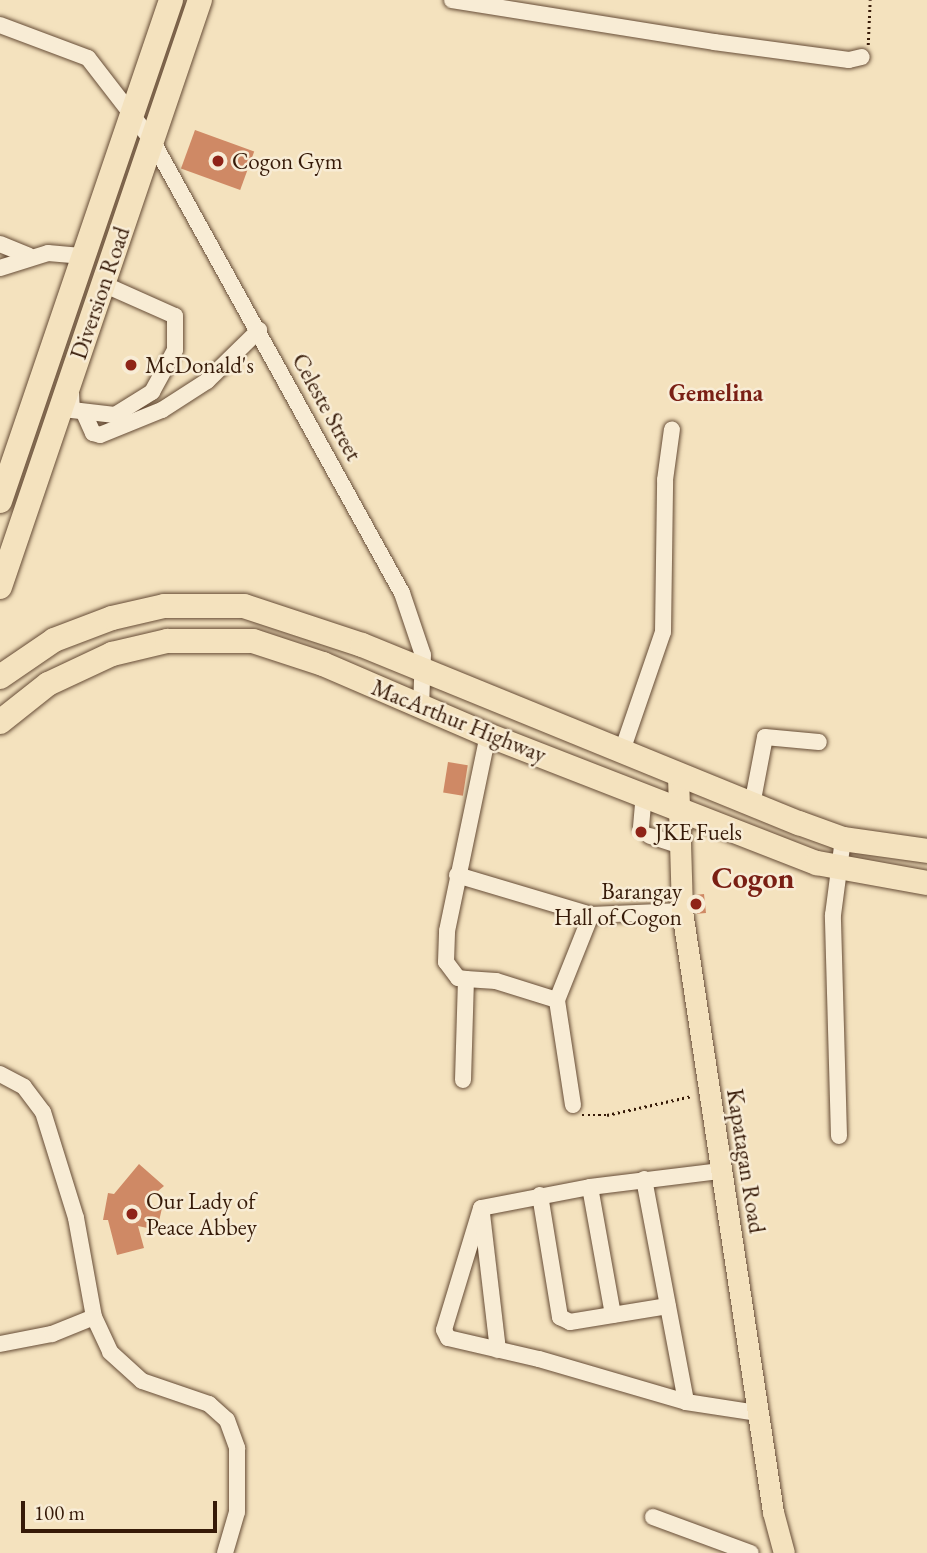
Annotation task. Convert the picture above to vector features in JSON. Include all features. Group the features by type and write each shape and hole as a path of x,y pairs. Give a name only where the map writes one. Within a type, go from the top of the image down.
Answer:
{"highway":[{"name":"Diversion Road","path":"0,501 171,0"},
{"name":"Diversion Road","path":"0,587 200,0"},
{"name":"MacArthur Highway","path":"0,677 12,661 61,637 112,618 164,606 216,604 258,609 307,623 752,805 843,839 927,851"},
{"name":"MacArthur Highway","path":"0,722 48,684 89,662 136,647 193,638 253,641 286,651 488,735 838,869 927,883"}],"main road":[{"name":"Kapatagan Road","path":"678,775 682,911 758,1413 784,1553"}],"street":[{"path":"453,0 715,42 849,60 862,57"},
{"name":"Celeste Street","path":"0,25 88,58 134,113 153,142 402,593 423,654 421,707"},
{"path":"0,244 29,257"},
{"path":"0,268 29,257 62,253 84,256"},
{"path":"71,376 72,410 115,415 152,392 175,350 178,327 167,310 103,284"},
{"path":"84,413 93,433 100,435 162,410 208,381 259,330"},
{"path":"622,751 663,632 665,480 672,429"},
{"path":"488,735 457,875 446,962 458,978 496,981 557,1000"},
{"path":"752,805 765,737 819,742"},
{"path":"644,795 645,831 678,845"},
{"path":"839,1136 833,915 843,839"},
{"path":"457,875 591,915 682,911"},
{"path":"573,1105 557,1000 591,915"},
{"path":"463,1080 466,979"},
{"path":"0,1074 24,1087 43,1112 76,1218 94,1317 110,1352 142,1381 209,1404 227,1420 237,1448 237,1512 225,1553"},
{"path":"481,1208 590,1186 721,1171"},
{"path":"644,1179 686,1402"},
{"path":"590,1186 613,1315"},
{"path":"540,1195 560,1317 570,1322 668,1306"},
{"path":"481,1208 444,1330 448,1338 686,1402 758,1413"},
{"path":"481,1208 498,1350"},
{"path":"0,1344 52,1334 94,1317"},
{"path":"653,1517 751,1553"}],"path":[{"path":"862,57 868,47 870,0"},
{"path":"573,1105 581,1114 593,1117 709,1092"}],"building":[{"name":"Cogon Gym","path":"195,130 254,152 240,190 181,169"},
{"path":"448,762 468,765 463,796 443,793"},
{"path":"704,894 706,913 697,914 695,895"},
{"name":"Our Lady of Peace Abbey","path":"139,1164 164,1186 145,1202 162,1208 157,1230 138,1226 144,1248 117,1255 108,1220 103,1220 108,1193 114,1194"}],"place":[{"name":"Cogon Gym","path":"218,161"},
{"name":"McDonald's","path":"131,365"},
{"name":"JKE Fuels","path":"641,832"},
{"name":"Barangay Hall of Cogon","path":"696,904"},
{"name":"Our Lady of Peace Abbey","path":"132,1214"}],"district":[{"name":"Gemelina","path":"716,393"},
{"name":"Cogon","path":"753,878"}]}
